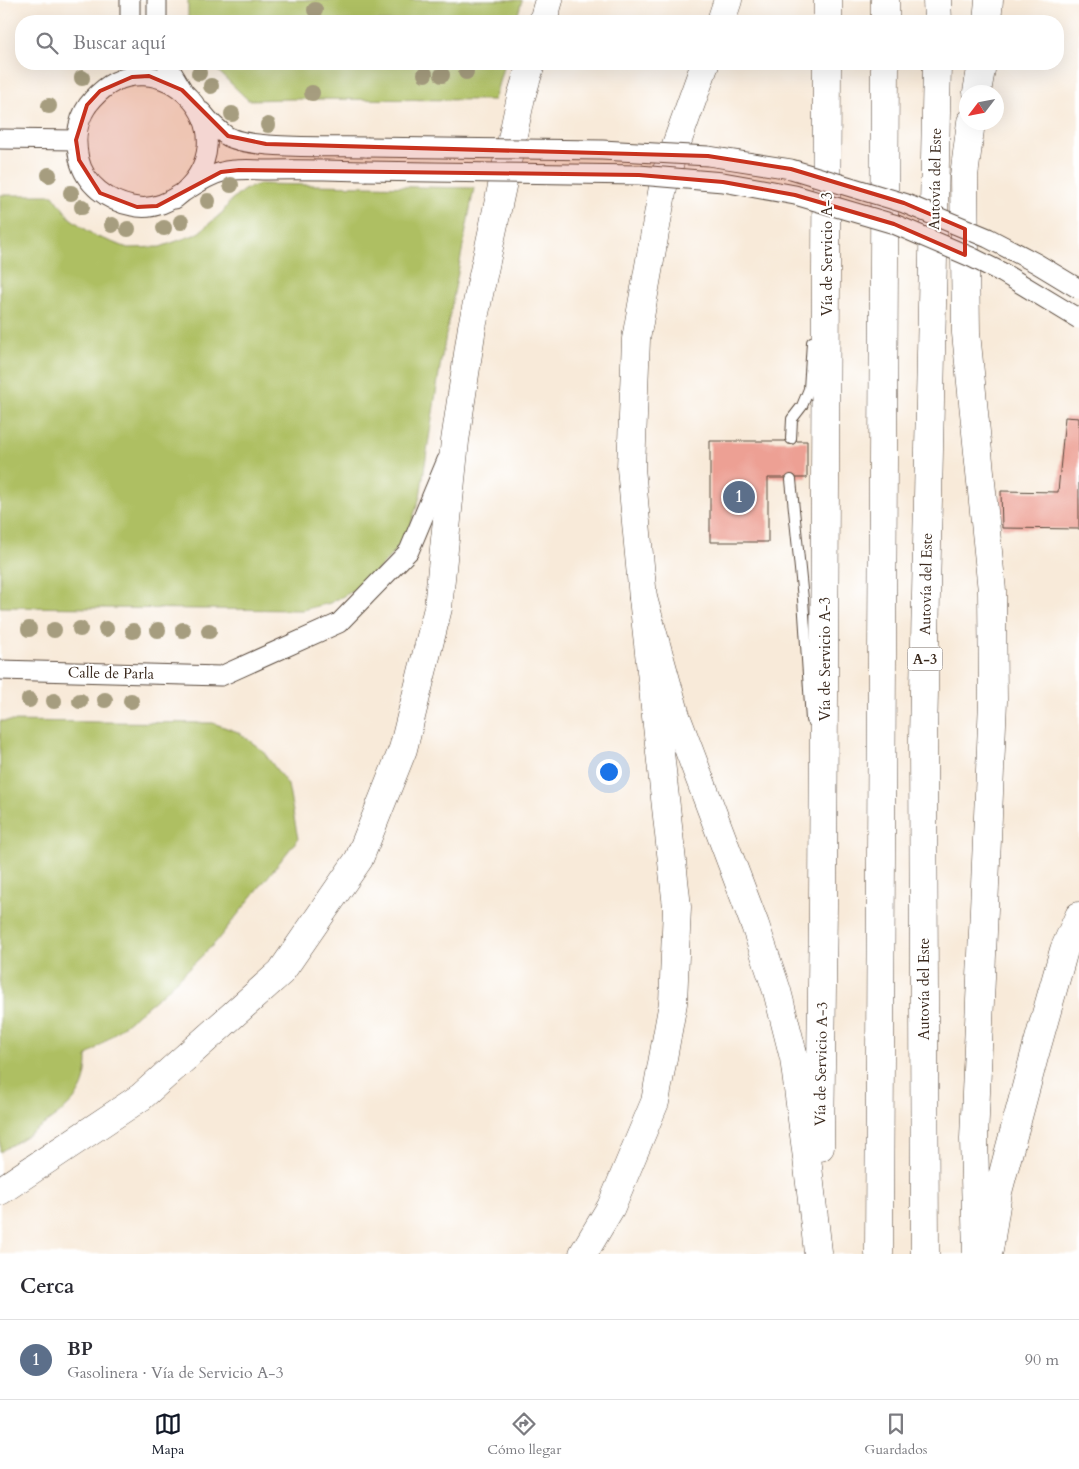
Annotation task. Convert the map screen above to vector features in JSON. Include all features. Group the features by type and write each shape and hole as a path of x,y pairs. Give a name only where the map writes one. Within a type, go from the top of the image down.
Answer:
{"main road":[{"path":"545,15 549,0"},
{"path":"723,15 728,0"},
{"path":"828,0 828,15"},
{"path":"885,0 885,15"},
{"path":"938,0 938,15"},
{"path":"988,15 989,0"},
{"path":"0,1190 141,1097 281,972 359,859 403,749 438,608 455,440 472,327 521,97 529,70"},
{"path":"583,1254 611,1207 655,1102 673,1003 677,907 643,598 631,468 636,339 665,176 704,70"},
{"name":"Vía de Servicio A-3","path":"818,1253 827,382 827,70"},
{"path":"879,1254 885,70"},
{"name":"Autovía del Este","path":"925,1254 923,739 937,70"},
{"path":"978,85 981,70"},
{"path":"970,130 964,176 966,333 992,591 993,701 974,1139 977,1254"},
{"path":"643,598 676,716 755,925 777,991 794,1058 818,1253"},
{"path":"989,1254 998,1192 1064,950 1079,916"}],"street":[{"path":"130,0 130,15"},
{"path":"157,0 157,15"},
{"path":"117,70 87,105 79,122 76,140 79,160 87,178 100,193 118,203 137,208 157,206 175,199 206,179 221,172 239,170 299,169 639,175 723,182 795,195 894,224 962,253 1003,274 1079,319"},
{"path":"170,70 182,90 211,123 228,136 248,143 621,152 708,156 791,169 904,203 988,238 1036,263 1079,289"},
{"path":"100,91 115,82 132,76 150,76 167,81 182,90"},
{"path":"175,199 188,189 197,178 204,164 207,150 206,127 197,106"},
{"path":"0,139 76,140"},
{"name":"Calle de Parla","path":"0,670 221,676 339,623 409,551 455,440"}],"lane":[{"path":"816,252 819,86 827,70"},
{"path":"792,440 792,419 802,406 809,389 813,330"},
{"path":"791,480 803,599 812,728"},
{"path":"814,758 823,906"}],"highlighted area":[{"path":"149,76 182,90 228,136 266,144 708,156 791,169 904,203 965,229 965,255 894,224 795,195 723,182 639,175 239,170 221,172 157,206 137,207 100,193 79,160 76,140 87,105 100,91 132,77"}],"green space":[{"path":"188,0 522,0 518,15 188,15"},
{"path":"217,70 502,70 494,100 248,100"},
{"path":"259,184 474,188 440,367 420,497 411,524 395,551 381,567 355,590 330,603 302,610 0,607 0,195 53,195 70,218 95,236 128,248 160,247 197,234 223,212 231,200 244,190"},
{"path":"0,721 213,723 238,732 262,750 288,785 298,839 215,943 167,990 87,1056 84,1080 81,1089 72,1102 42,1126 0,1152"}],"building":[{"path":"1065,417 1079,418 1079,529 1002,528 1001,491 1058,492"},
{"path":"710,441 807,441 807,478 768,478 768,542 710,542"}],"place":[{"name":"BP","path":"739,497"}]}
